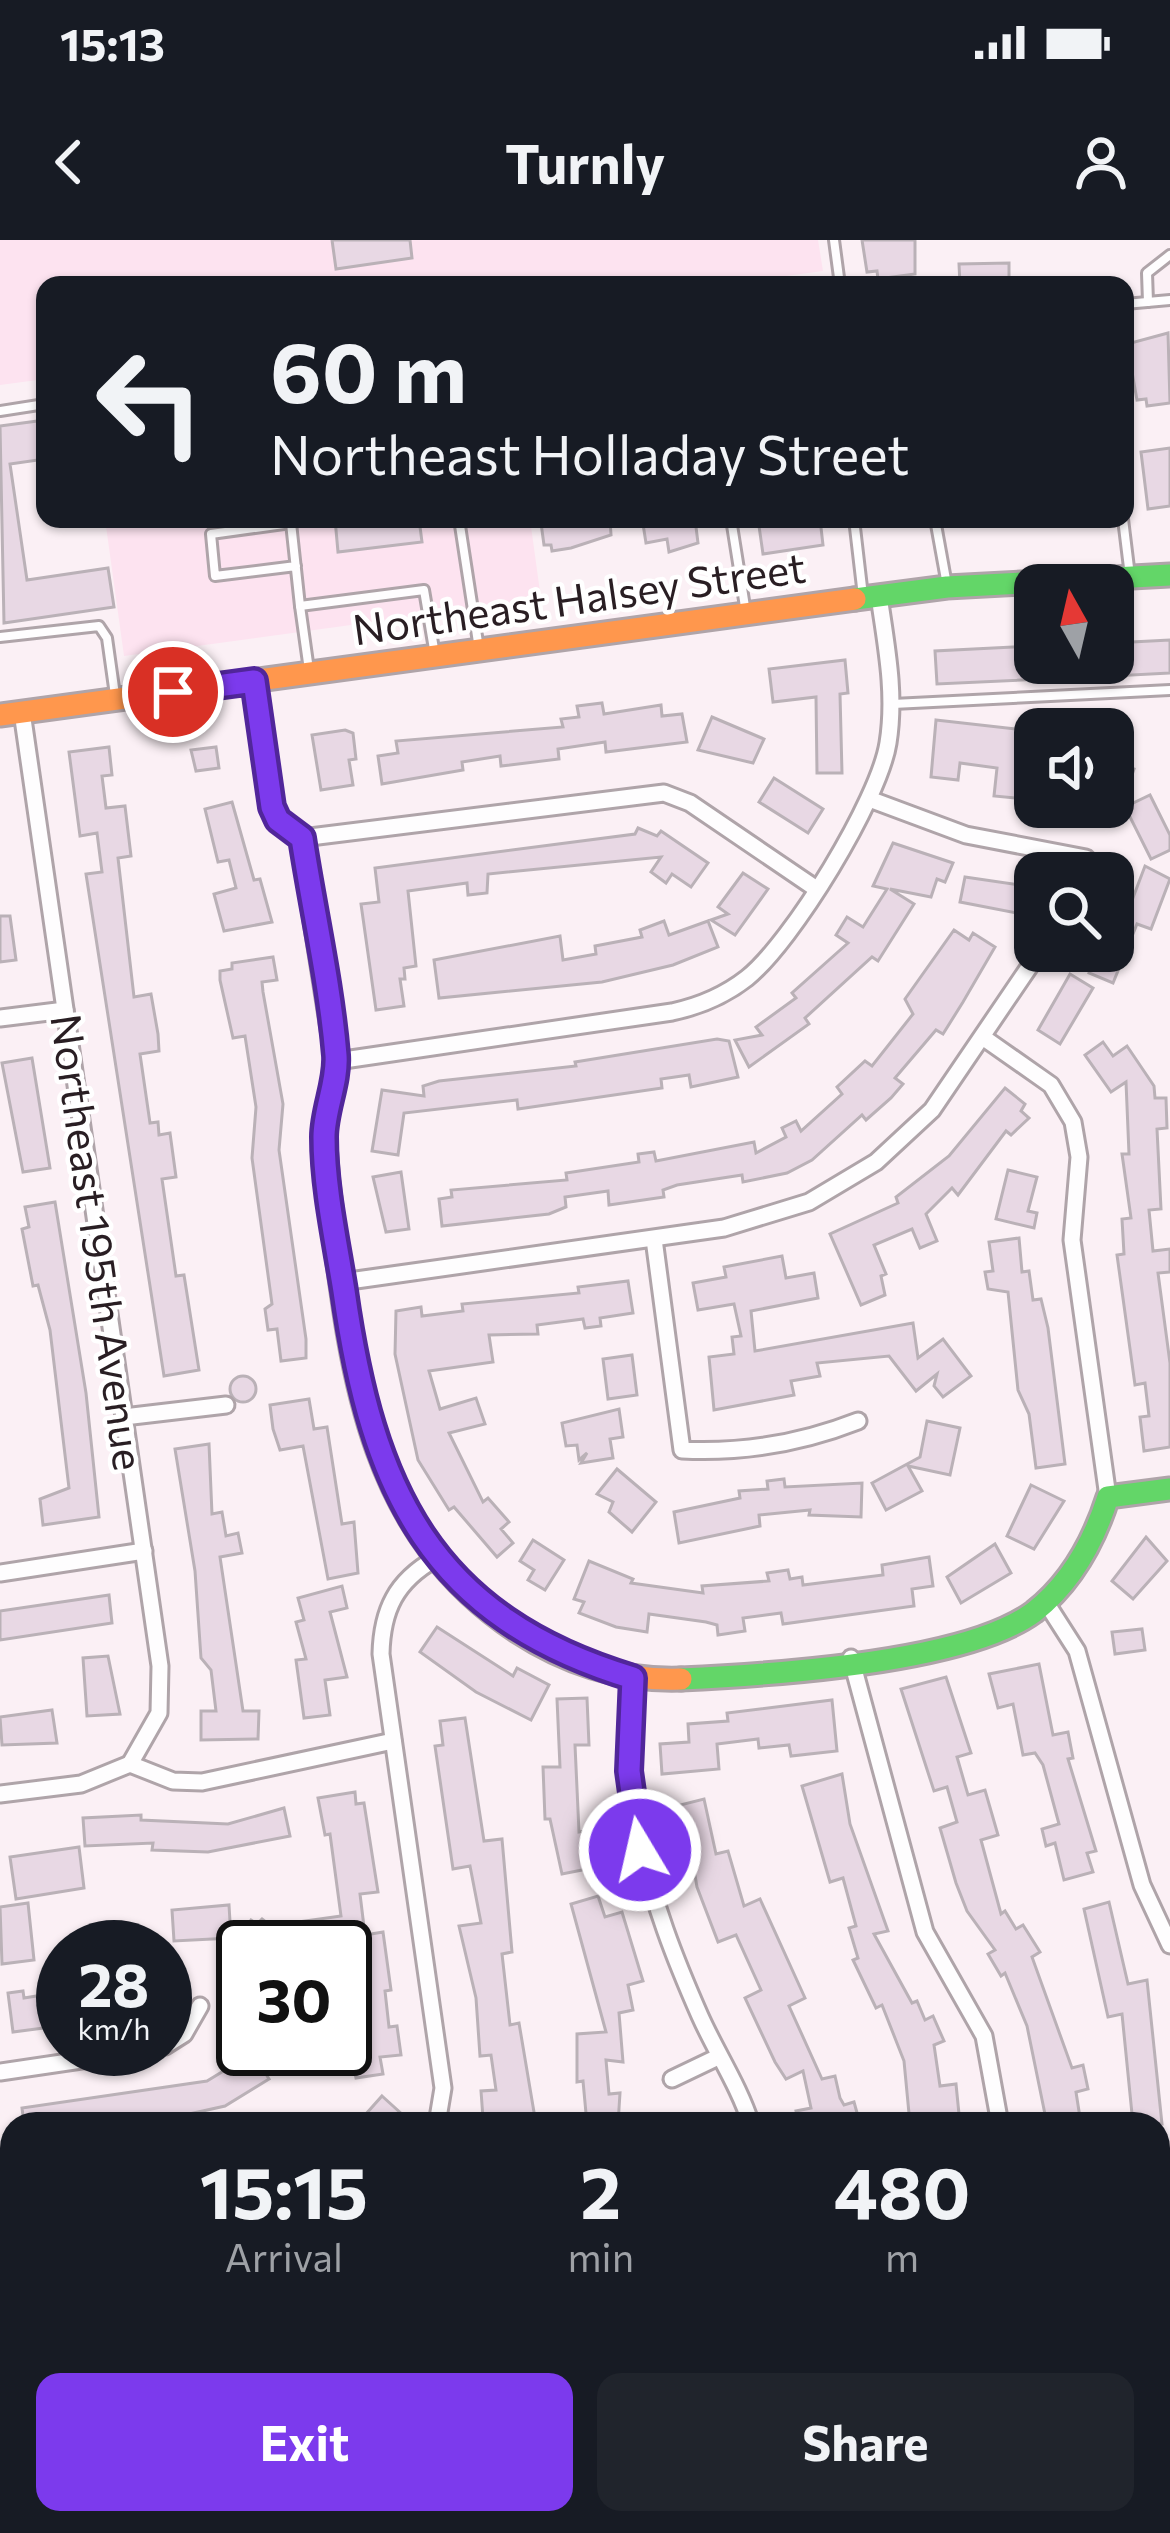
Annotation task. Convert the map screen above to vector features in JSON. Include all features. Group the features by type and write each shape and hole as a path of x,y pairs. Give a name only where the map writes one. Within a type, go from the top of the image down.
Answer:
{"street":[{"name":"Northeast Halsey Street","path":"1134,577 1170,575"},
{"name":"Northeast Halsey Street","path":"11,714 947,587 1014,583"},
{"path":"337,1061 692,1008 758,968 872,800 883,770 892,704 871,597"},
{"path":"254,681 272,807 278,820 302,838 664,793 690,803 814,888"},
{"name":"Northeast 195th Avenue","path":"11,714 64,1010 162,1691 159,1713 130,1764"},
{"path":"872,800 966,835 1031,852"},
{"path":"302,838 337,1061 324,1133 342,1282 362,1396 387,1478 434,1559 508,1624 550,1648 633,1678 718,1678 995,1633 1045,1601 1085,1554 1108,1497 1072,1240 1079,1157 1073,1122 1051,1085 984,1038"},
{"path":"342,1282 654,1239 778,1214 844,1183 932,1110 1026,972"},
{"path":"0,1018 64,1010"},
{"path":"654,1239 682,1450 716,1452 818,1437 858,1421"},
{"path":"124,1417 226,1405"},
{"path":"1108,1497 1170,1489"},
{"path":"0,1573 144,1551"},
{"path":"434,1559 400,1585 381,1630 442,2088 439,2112"},
{"path":"1045,1601 1077,1651 1142,1885 1170,1945"},
{"path":"851,1658 925,1932 984,2036 998,2112"},
{"path":"633,1678 629,1771 647,1883 745,2112"},
{"path":"0,1794 81,1784 130,1764 173,1781 202,1782 393,1741"},
{"path":"192,2020 200,2006"},
{"path":"672,2079 718,2057"},
{"path":"0,2072 36,2067"}],"lane":[{"path":"834,240 839,276"},
{"path":"1148,302 1147,273 1170,255"},
{"path":"1134,303 1170,300"},
{"path":"0,411 36,405"},
{"path":"248,528 211,534 215,576 296,566"},
{"path":"292,528 309,674"},
{"path":"460,528 479,650"},
{"path":"733,528 747,614"},
{"path":"856,528 871,597"},
{"path":"937,528 947,587"},
{"path":"1124,528 1128,564"},
{"path":"301,606 424,590 435,656"},
{"path":"0,637 99,626 107,638 116,700"},
{"path":"892,704 1170,690"}],"shaded area":[{"path":"0,240 818,240 823,271 787,276 36,276 36,380 0,385"},
{"path":"106,528 531,528 541,599 124,656"}],"building":[{"path":"332,240 410,240 412,258 336,269"},
{"path":"862,240 915,240 915,274 867,272"},
{"path":"1009,263 1009,276 960,276 959,264"},
{"path":"1168,333 1170,403 1147,406 1146,399 1137,400 1134,342"},
{"path":"36,421 36,460 10,464 27,580 108,568 114,607 4,623 0,426"},
{"path":"1170,448 1170,506 1148,509 1141,452"},
{"path":"336,528 420,528 422,542 338,552"},
{"path":"542,528 611,528 611,535 571,548 552,551 551,545 544,545"},
{"path":"644,528 696,528 698,543 669,552 667,539 646,543"},
{"path":"759,528 821,528 823,545 763,554"},
{"path":"1170,640 1170,673 1134,675 1134,642"},
{"path":"1014,647 1014,680 937,684 935,651"},
{"path":"845,660 848,693 840,694 842,773 817,773 816,697 773,702 769,669"},
{"path":"602,703 604,714 661,705 662,716 682,714 687,742 606,752 605,742 558,749 559,759 501,766 500,756 462,762 463,770 382,784 378,756 398,753 396,741 563,727 561,719 579,717 577,706"},
{"path":"712,717 764,739 753,763 698,750"},
{"path":"936,720 1014,729 1014,798 994,796 997,768 960,763 958,780 931,777"},
{"path":"353,733 356,759 349,760 353,785 321,790 312,735"},
{"path":"109,747 112,775 102,776 106,808 125,806 131,856 118,858 134,997 151,994 158,1034 159,1051 140,1054 150,1123 158,1122 159,1135 170,1133 176,1177 162,1179 176,1276 184,1275 199,1370 164,1376 86,874 102,872 97,833 80,836 69,752"},
{"path":"216,747 219,768 196,771 191,750"},
{"path":"774,778 823,809 808,833 759,802"},
{"path":"1150,795 1170,835 1170,850 1151,859 1134,825 1134,803"},
{"path":"232,802 254,880 260,879 272,922 224,931 214,894 236,888 229,860 218,862 205,809"},
{"path":"638,828 657,836 661,831 708,863 691,887 672,874 666,883 651,872 661,857 488,874 487,893 468,895 467,883 408,891 416,966 404,968 405,979 400,979 404,1006 376,1010 361,904 379,902 375,868 635,834"},
{"path":"893,843 953,863 945,882 937,879 931,897 890,889 914,904 878,961 872,957 805,1018 809,1024 749,1067 735,1040 762,1035 756,1027 796,998 792,993 848,943 836,935 847,917 863,927 887,889 873,886"},
{"path":"1145,866 1170,879 1151,929 1137,924 1134,931 1134,895"},
{"path":"743,873 768,889 735,935 711,920 728,914 718,907"},
{"path":"965,877 1014,884 1014,912 960,902"},
{"path":"0,916 10,916 16,960 0,962"},
{"path":"664,921 669,935 708,921 718,947 673,965 602,982 439,998 434,960 560,936 563,960 596,954 595,946 642,937 640,930"},
{"path":"954,930 969,940 973,933 995,947 963,1002 943,1034 936,1030 895,1078 903,1084 891,1098 866,1120 862,1115 812,1160 787,1173 743,1182 742,1175 677,1185 663,1190 664,1197 609,1205 608,1191 565,1197 566,1207 549,1214 442,1226 439,1199 452,1197 451,1190 567,1180 566,1173 639,1162 638,1154 654,1152 656,1161 754,1142 756,1153 786,1137 782,1128 796,1121 801,1131 842,1094 837,1087 865,1061 872,1066 913,1014 905,999"},
{"path":"273,957 277,980 262,982 283,1104 279,1150 306,1339 306,1358 281,1361 277,1329 268,1330 265,1309 272,1304 252,1158 256,1107 245,1036 233,1038 220,980 220,971 232,969 232,963"},
{"path":"1089,972 1117,972 1113,983"},
{"path":"1070,974 1093,988 1060,1044 1038,1030"},
{"path":"717,1039 729,1041 738,1077 691,1087 689,1075 661,1079 662,1088 518,1109 517,1100 404,1113 398,1155 372,1151 382,1090 424,1096 423,1086 439,1081 576,1066 575,1062"},
{"path":"1103,1042 1113,1056 1127,1046 1154,1086 1155,1098 1166,1098 1167,1128 1157,1129 1161,1209 1149,1210 1153,1251 1170,1249 1170,1272 1158,1273 1170,1363 1170,1447 1144,1451 1140,1417 1149,1416 1145,1383 1135,1385 1117,1255 1124,1254 1122,1219 1131,1218 1122,1154 1129,1154 1126,1082 1111,1092 1085,1055"},
{"path":"32,1058 50,1168 23,1172 2,1063"},
{"path":"1005,1088 1025,1104 1021,1111 1029,1118 1011,1135 1006,1131 958,1195 952,1188 926,1214 937,1241 920,1248 912,1229 874,1245 886,1274 881,1276 885,1295 861,1305 830,1234 898,1203 896,1197 949,1156"},
{"path":"1008,1170 1037,1177 1028,1211 1037,1213 1034,1228 996,1219"},
{"path":"401,1172 409,1229 386,1232 373,1177"},
{"path":"55,1202 86,1393 99,1517 43,1525 40,1499 69,1488 50,1330 38,1285 33,1286 22,1229 29,1227 25,1207"},
{"path":"1019,1238 1022,1272 1029,1271 1033,1300 1041,1299 1048,1328 1065,1464 1036,1468 1029,1414 1018,1390 1008,1292 988,1289 985,1272 993,1271 989,1242"},
{"path":"782,1256 786,1278 814,1273 818,1298 751,1311 755,1351 913,1323 918,1358 943,1339 971,1376 943,1397 934,1386 937,1374 916,1391 889,1356 817,1363 820,1376 791,1381 794,1395 714,1410 709,1357 734,1354 732,1337 741,1336 734,1304 698,1310 693,1283 726,1277 724,1267"},
{"path":"628,1281 633,1313 600,1318 601,1326 585,1328 583,1319 537,1325 538,1334 489,1335 493,1362 429,1371 440,1409 476,1398 485,1424 449,1433 483,1502 488,1498 509,1522 501,1529 513,1543 497,1557 454,1507 449,1510 418,1460 395,1354 396,1311 421,1307 422,1316 463,1311 462,1304 579,1293 578,1287"},
{"path":"632,1355 637,1395 608,1399 603,1359"},
{"path":"243,1376 256,1389 243,1402 230,1389"},
{"path":"309,1399 314,1429 327,1427 342,1524 354,1522 358,1573 328,1579 303,1446 280,1450 270,1405"},
{"path":"619,1409 623,1437 610,1439 613,1458 581,1463 587,1453 579,1460 577,1445 566,1446 562,1423"},
{"path":"927,1421 960,1428 950,1475 908,1466 922,1491 886,1510 872,1483 920,1457"},
{"path":"209,1444 212,1514 222,1512 226,1536 238,1533 242,1553 220,1557 243,1711 259,1711 258,1739 201,1740 201,1711 216,1711 211,1670 201,1658 195,1571 175,1449"},
{"path":"617,1469 656,1502 632,1532 609,1512 613,1502 597,1494"},
{"path":"784,1479 785,1487 862,1483 861,1517 809,1515 810,1510 759,1515 760,1526 679,1543 674,1512 740,1498 739,1491 768,1489 767,1481"},
{"path":"1031,1485 1064,1501 1034,1549 1007,1536"},
{"path":"1146,1537 1167,1561 1133,1599 1112,1581"},
{"path":"533,1540 564,1560 545,1590 528,1580 534,1570 520,1561"},
{"path":"995,1544 1011,1573 961,1603 947,1577"},
{"path":"929,1557 933,1586 912,1589 914,1606 783,1624 781,1613 743,1618 745,1631 718,1635 717,1625 649,1614 647,1632 616,1627 579,1613 584,1602 574,1599 589,1561 633,1579 631,1583 703,1593 702,1586 769,1581 767,1573 788,1570 790,1579 802,1577 803,1585 883,1575 882,1565"},
{"path":"342,1586 347,1608 330,1612 347,1677 325,1680 330,1715 304,1718 296,1660 306,1659 296,1622 304,1620 298,1598"},
{"path":"109,1595 112,1623 0,1640 0,1611"},
{"path":"437,1627 513,1676 517,1668 549,1685 531,1720 476,1692 420,1652"},
{"path":"1142,1629 1145,1650 1115,1654 1112,1632"},
{"path":"108,1656 120,1714 87,1716 83,1658"},
{"path":"1039,1664 1053,1735 1068,1732 1073,1758 1068,1759 1096,1851 1087,1853 1093,1872 1064,1880 1055,1843 1046,1846 1042,1829 1059,1824 1043,1765 1035,1753 1023,1755 1013,1704 998,1708 989,1674"},
{"path":"946,1677 971,1753 957,1757 968,1795 985,1790 998,1835 981,1840 1001,1914 1005,1911 1016,1929 1023,1925 1040,1952 1032,1957 1072,2068 1083,2065 1088,2089 1076,2092 1079,2112 1045,2112 1027,2026 1005,1973 1001,1976 988,1954 995,1950 967,1911 956,1883 940,1828 957,1822 947,1787 934,1791 901,1689"},
{"path":"587,1698 589,1745 575,1745 579,1832 601,1828 606,1854 585,1858 587,1869 562,1874 550,1819 545,1819 543,1767 560,1767 557,1699"},
{"path":"832,1700 837,1751 791,1756 789,1745 759,1748 758,1739 717,1744 719,1769 662,1774 660,1744 689,1742 688,1724 728,1721 727,1713"},
{"path":"52,1710 57,1743 2,1745 0,1717"},
{"path":"465,1718 484,1841 502,1839 512,1952 502,1954 510,2025 519,2023 534,2112 483,2112 481,2091 496,2090 491,2055 480,2056 476,1998 459,1926 481,1923 470,1866 453,1869 435,1746 443,1745 440,1721"},
{"path":"842,1774 850,1824 888,1931 874,1934 912,2003 917,2001 925,2020 933,2016 944,2041 934,2045 940,2086 956,2084 959,2112 909,2112 904,2061 882,2005 876,2008 853,1960 858,1958 849,1928 856,1926 843,1878 830,1882 802,1786"},
{"path":"355,1792 356,1804 364,1803 378,1892 360,1894 363,1920 312,1920 341,1916 330,1834 325,1835 318,1798"},
{"path":"704,1799 716,1854 728,1851 744,1906 760,1899 805,1998 789,2006 822,2079 835,2076 844,2105 854,2102 857,2112 796,2112 811,2108 803,2071 786,2079 775,2062 745,1998 761,1990 736,1935 718,1942 697,1887 690,1846 684,1848 676,1806"},
{"path":"284,1808 290,1836 208,1852 152,1850 153,1843 85,1846 83,1818 141,1815 141,1820 228,1824"},
{"path":"79,1847 84,1888 16,1899 10,1857"},
{"path":"598,1896 605,1917 622,1912 643,1981 628,1985 633,2010 619,2013 623,2062 606,2060 609,2094 620,2093 619,2112 586,2112 583,2081 577,2082 577,2034 606,2032 571,1904"},
{"path":"1109,1902 1128,1984 1147,1980 1161,2112 1132,2112 1122,2014 1108,2017 1084,1909"},
{"path":"28,1903 34,1960 2,1964 0,1907"},
{"path":"229,1905 230,1920 216,1920 216,1939 192,1940 192,1920 173,1920 172,1910"},
{"path":"383,1932 391,1990 385,1991 389,2027 397,2026 401,2055 380,2057 383,2074 372,2076 372,1934"},
{"path":"23,1991 24,1998 36,1996 36,2029 13,2032 8,1993"},
{"path":"216,2076 269,2079 225,2106 198,2112 22,2112 22,2108 207,2081"},
{"path":"382,2096 400,2112 368,2112"}],"traffic: fast":[{"path":"855,599 947,587 1170,575"},
{"path":"254,681 272,807 278,820 302,838 337,1061 324,1133 328,1183"},
{"path":"681,1679 864,1663 915,1655 1003,1629 1034,1612 1070,1574 1108,1497 1170,1489"}],"traffic: slow":[{"path":"0,715 855,599"},
{"path":"328,1183 345,1310 372,1432 394,1488 424,1541 464,1589 536,1642 575,1661 616,1673 681,1679"}],"route":[{"path":"173,692 254,681 272,807 278,820 302,838 337,1061 324,1133 325,1159 352,1352 387,1478 434,1559 469,1594 550,1648 633,1678 629,1771 640,1850"}]}
